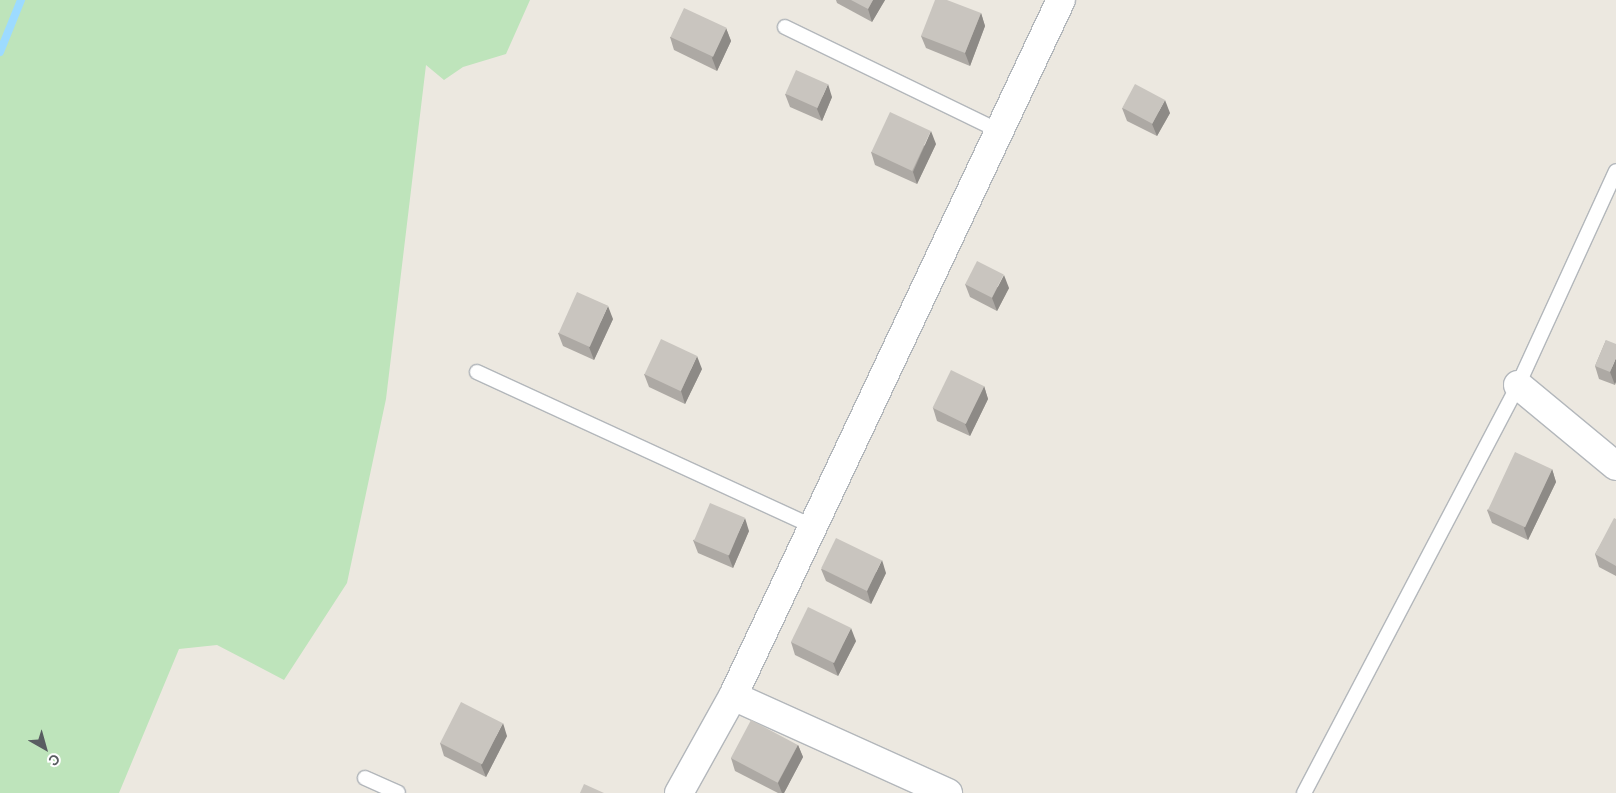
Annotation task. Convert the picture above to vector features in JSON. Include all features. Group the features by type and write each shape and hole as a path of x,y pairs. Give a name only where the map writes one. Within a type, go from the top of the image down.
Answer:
{"street":[{"path":"679,793 733,696 1061,0"},
{"path":"1518,385 1616,466"},
{"path":"733,696 948,793"}],"lane":[{"path":"785,27 999,131"},
{"path":"1304,793 1518,385 1616,171"},
{"path":"477,372 812,526"},
{"path":"365,778 398,793"}],"green space":[{"path":"0,0 530,0 506,54 463,67 444,80 426,65 386,399 347,583 284,680 217,645 179,649 119,793 0,793"}],"building":[{"path":"851,0 873,0 868,9"},
{"path":"935,0 947,0 981,13 965,53 921,36"},
{"path":"684,8 727,28 713,57 670,37"},
{"path":"796,70 828,84 817,108 785,94"},
{"path":"1135,84 1165,100 1152,124 1122,108"},
{"path":"890,112 931,131 912,171 871,152"},
{"path":"977,261 1004,275 992,298 965,284"},
{"path":"577,292 608,306 590,347 559,333"},
{"path":"661,339 697,356 681,391 645,374"},
{"path":"1606,340 1616,344 1616,358 1610,372 1595,366"},
{"path":"951,370 984,386 966,424 933,408"},
{"path":"1515,452 1552,469 1525,527 1488,510"},
{"path":"710,503 745,518 729,556 694,541"},
{"path":"1614,518 1616,519 1616,566 1595,554"},
{"path":"836,538 882,560 867,591 821,569"},
{"path":"808,607 851,628 834,663 791,642"},
{"path":"461,702 503,723 482,764 440,743"},
{"path":"751,720 798,745 778,783 731,758"},
{"path":"584,784 604,793 580,793"}],"waterway":[{"path":"0,52 21,0"}]}
